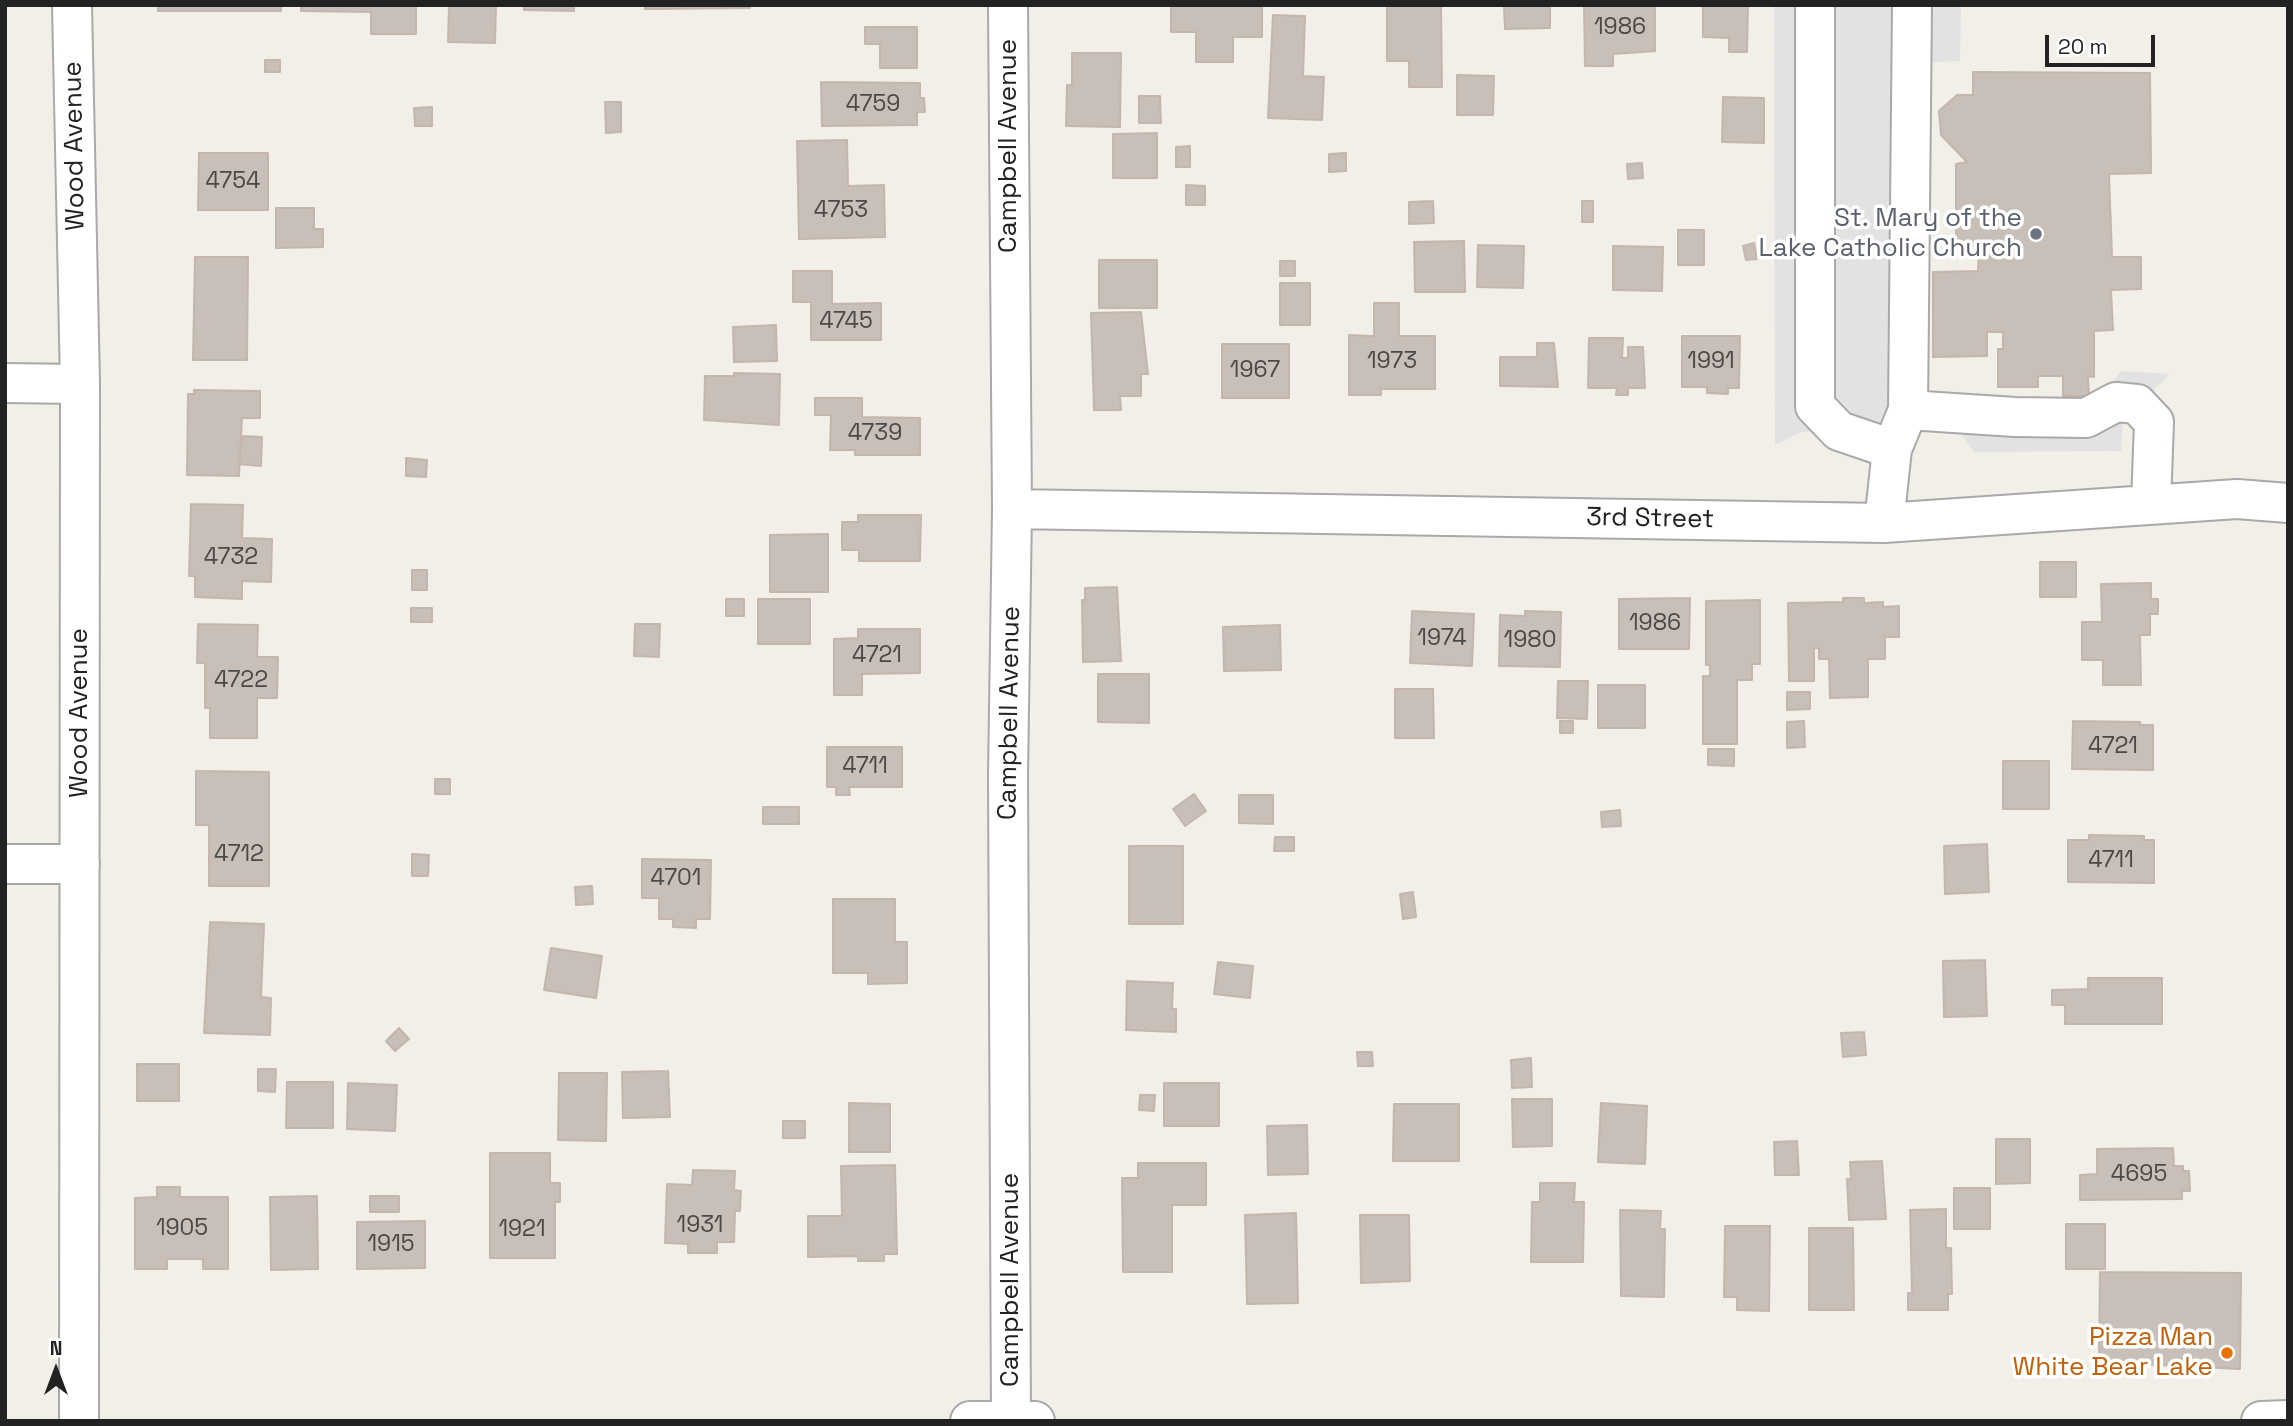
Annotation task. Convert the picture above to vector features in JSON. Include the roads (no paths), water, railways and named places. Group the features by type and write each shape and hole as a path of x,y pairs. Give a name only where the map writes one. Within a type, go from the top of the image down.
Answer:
{"street":[{"name":"Wood Avenue","path":"72,5 80,384 79,1421"},
{"name":"Campbell Avenue","path":"1008,5 1012,509 1008,776 1011,1420"},
{"path":"1815,5 1815,406 1839,431 1892,449"},
{"path":"1884,523 1892,449 1908,410 1912,5"},
{"path":"5,383 80,384"},
{"path":"1908,410 2015,417 2086,418 2116,402 2137,404 2154,422 2151,504"},
{"name":"3rd Street","path":"1012,509 1884,523 2237,499 2288,503"},
{"path":"5,864 80,864"},
{"path":"2261,1421 2288,1420"},
{"path":"970,1421 1037,1421"}],"place":[{"name":"St. Mary of the Lake Catholic Church","path":"2036,234"},
{"name":"Pizza Man White Bear Lake","path":"2227,1353"}]}
